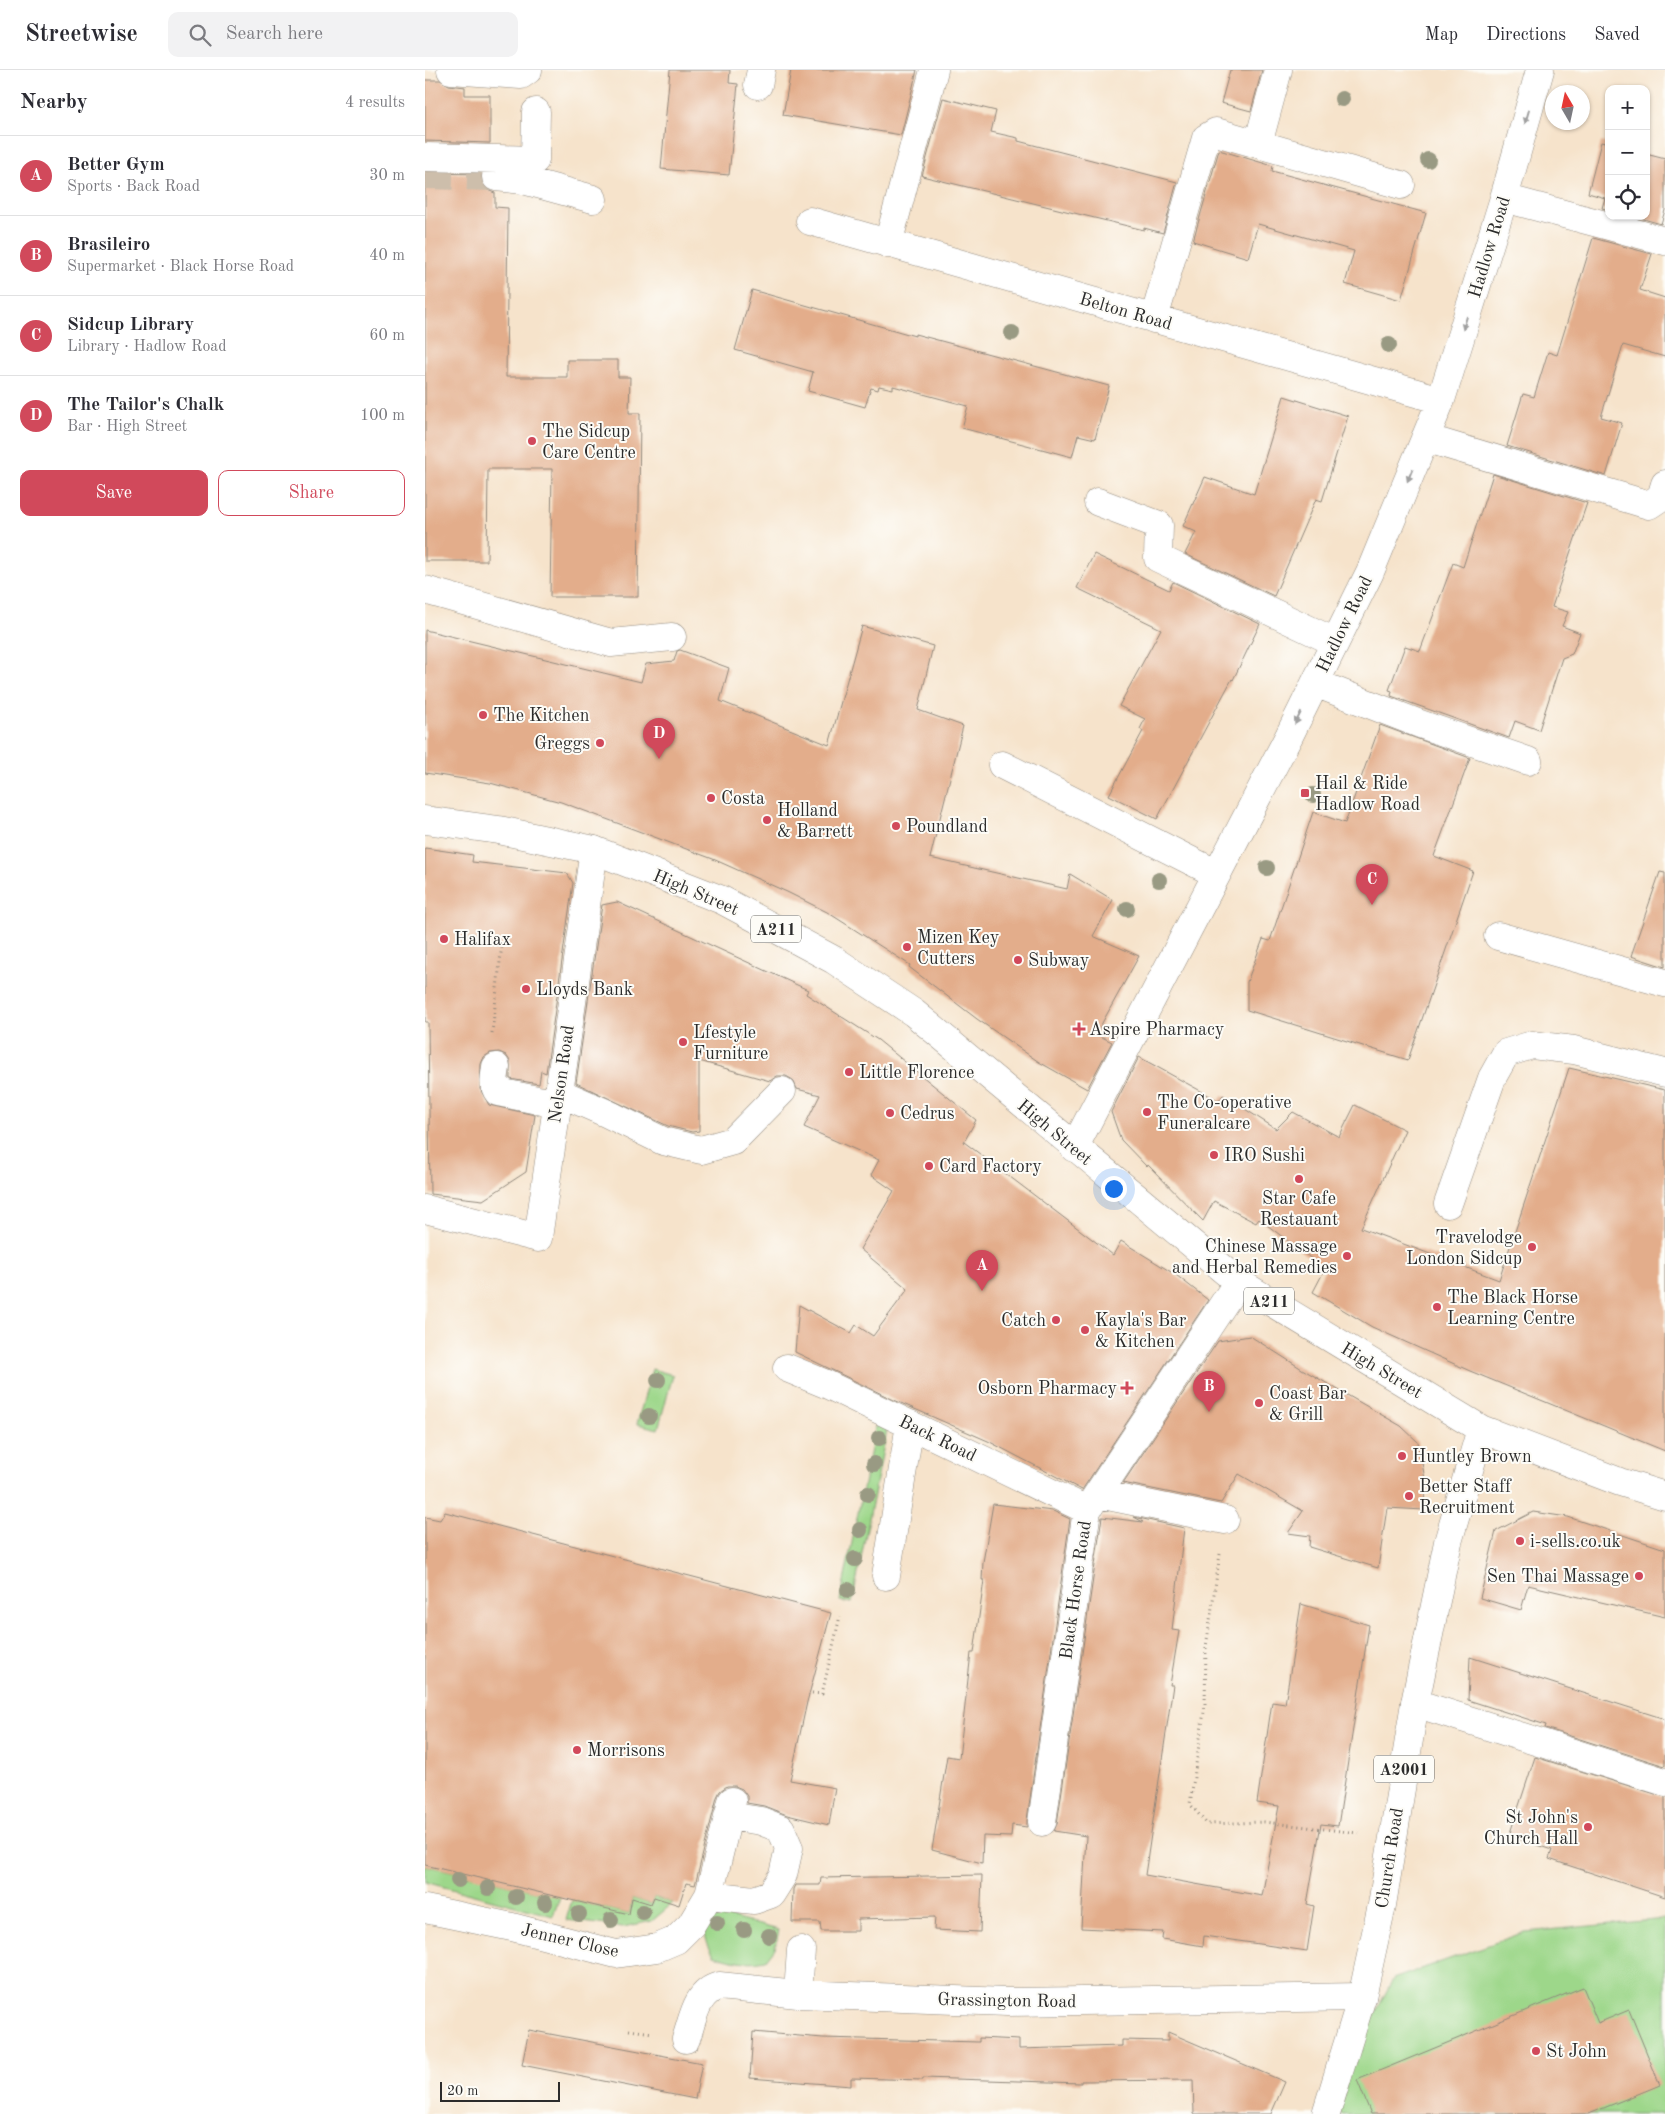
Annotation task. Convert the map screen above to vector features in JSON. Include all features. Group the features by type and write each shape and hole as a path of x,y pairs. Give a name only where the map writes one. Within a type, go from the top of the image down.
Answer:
{"street":[{"path":"451,70 521,75 528,70"},
{"path":"888,244 934,70"},
{"path":"1257,144 1278,70"},
{"name":"Hadlow Road","path":"1074,1148 1315,684 1370,572 1441,400 1504,198 1540,70"},
{"path":"425,157 535,160 536,112"},
{"path":"1154,318 1206,138 1216,132 1401,185"},
{"path":"496,177 523,180 593,199"},
{"path":"1504,198 1665,241"},
{"name":"Belton Road","path":"810,221 1441,400"},
{"path":"1425,438 1649,505 1661,497 1665,484"},
{"path":"1099,502 1159,525 1158,558 1335,642"},
{"path":"425,590 611,643 672,637"},
{"path":"1315,684 1420,724 1528,761"},
{"path":"1001,765 1217,874"},
{"name":"High Street","path":"425,820 499,830 594,850 722,900 834,960 914,1012 1074,1148 1238,1282 1481,1429 1620,1482 1665,1496"},
{"name":"Nelson Road","path":"425,1209 538,1238 594,850"},
{"path":"1498,936 1665,983"},
{"path":"1448,1204 1492,1078 1506,1053 1532,1045 1574,1050 1665,1073"},
{"path":"496,1066 494,1080 498,1092 558,1098 606,1113 663,1141 701,1150 733,1141 782,1091"},
{"name":"Black Horse Road","path":"1042,1822 1092,1502 1238,1282"},
{"name":"Back Road","path":"787,1368 1092,1502 1225,1520"},
{"path":"886,1576 911,1424"},
{"name":"Church Road","path":"1326,2113 1362,1997 1382,1905 1415,1703 1448,1542 1481,1429"},
{"path":"1415,1703 1665,1782"},
{"path":"730,1809 781,1829 789,1848 783,1875 771,1894 754,1900 705,1902 730,1809"},
{"name":"Jenner Close","path":"425,1909 512,1927 616,1954 649,1950 676,1940 691,1925 705,1902"},
{"path":"798,1994 801,1950"},
{"name":"Grassington Road","path":"686,2039 697,2005 703,1995 710,1988 719,1986 798,1994 1007,2002 1362,1997"}],"path":[{"path":"496,1066 499,1053 490,1051 503,935"},
{"path":"1225,1520 1206,1646 1205,1705 1190,1804 1207,1824 1264,1822 1365,1834"},
{"path":"812,1693 822,1694 840,1616"}],"green space":[{"path":"652,1369 673,1375 658,1429 637,1424"},
{"path":"876,1425 887,1430 852,1603 840,1601"},
{"path":"425,1865 560,1897 553,1916 425,1882"},
{"path":"654,1897 673,1903 652,1921 623,1927 566,1920 572,1900 629,1914 632,1898 651,1904"},
{"path":"710,1912 779,1930 775,1948 766,1960 752,1962 714,1955 705,1934"},
{"path":"1665,1919 1665,2114 1339,2114 1354,2054 1393,1979 1525,1932"}],"building":[{"path":"670,70 730,70 729,83 738,84 729,175 661,169"},
{"path":"791,70 917,70 901,135 783,115"},
{"path":"1230,70 1262,70 1251,111 1221,103"},
{"path":"425,80 440,80 449,85 465,87 465,95 490,95 490,143 425,141"},
{"path":"943,98 996,111 991,132 1018,138 1018,141 1177,182 1163,233 922,176"},
{"path":"1601,142 1605,143 1605,198 1588,193"},
{"path":"1219,150 1273,166 1272,171 1426,213 1401,300 1345,284 1354,251 1258,224 1248,258 1193,241"},
{"path":"1650,155 1665,159 1665,210 1661,224 1647,220 1650,220"},
{"name":"The Sidcup Care Centre","path":"425,173 481,174 482,184 487,190 495,193 495,207 508,208 506,377 567,377 567,360 618,360 618,377 630,377 629,413 640,413 638,597 550,597 552,469 488,469 487,561 425,561"},
{"path":"1605,198 1605,209 1602,208"},
{"path":"1593,238 1652,254 1640,290 1665,298 1665,357 1623,345 1601,417 1622,423 1606,476 1507,446 1523,394 1534,397 1548,352 1557,355"},
{"path":"752,290 915,336 915,334 1109,386 1095,439 1078,435 1072,457 962,428 968,406 893,386 893,389 879,386 878,390 871,388 865,407 808,391 813,372 735,350"},
{"path":"1284,396 1348,416 1322,501 1316,499 1274,596 1185,554 1196,532 1183,526 1205,477 1254,494"},
{"path":"1493,474 1587,503 1552,607 1568,612 1562,626 1580,633 1572,654 1562,658 1539,730 1515,721 1509,738 1391,696 1392,691 1389,690 1405,646 1420,651 1453,563 1463,567"},
{"path":"1094,554 1169,590 1173,582 1260,624 1233,680 1157,819 1109,795 1143,731 1140,729 1145,719 1119,706 1161,629 1077,588"},
{"path":"862,626 933,646 918,710 963,726 930,858 1067,889 1070,874 1113,900 1093,936 1139,956 1096,1034 1112,1042 1087,1089 1039,1062 977,1019 909,967 910,965 827,912 787,892 713,859 561,802 490,783 425,773 425,630 641,682 646,664 674,661 677,651 680,650 729,668 720,701 829,745"},
{"path":"1380,725 1470,758 1434,856 1473,871 1408,1060 1247,1010 1247,982 1263,939 1270,941 1313,812 1345,823"},
{"path":"425,848 473,855 472,862 567,873 573,883 546,1073 541,1071 539,1084 510,1079 510,1061 506,1055 499,1052 490,1053 484,1057 481,1064 480,1089 489,1105 535,1115 526,1172 483,1200 430,1194 428,1022 425,1022"},
{"path":"1660,872 1665,873 1665,967 1631,956"},
{"path":"617,902 808,990 806,994 878,1040 976,1120 964,1142 1113,1255 1121,1241 1176,1275 1208,1300 1082,1490 988,1441 894,1400 795,1352 799,1305 851,1333 856,1325 873,1336 908,1289 860,1249 894,1191 871,1175 879,1160 804,1127 820,1095 797,1089 793,1080 786,1076 777,1076 770,1081 699,1061 699,1131 692,1132 668,1126 576,1083 602,905"},
{"path":"1139,1057 1219,1101 1223,1095 1276,1129 1293,1112 1339,1137 1355,1105 1405,1130 1361,1228 1499,1280 1569,1068 1665,1090 1665,1451 1470,1371 1372,1327 1313,1292 1325,1269 1259,1219 1256,1223 1214,1201 1203,1221 1121,1140 1111,1112"},
{"path":"1250,1336 1302,1369 1401,1426 1418,1442 1425,1479 1424,1510 1387,1508 1378,1568 1309,1547 1310,1536 1288,1533 1303,1511 1239,1474 1221,1503 1123,1483 1218,1341"},
{"path":"993,1504 1053,1511 1070,1519 1027,1827 1012,1825 1011,1837 983,1836 982,1863 932,1850 947,1756 959,1758 971,1653 974,1653 984,1580 982,1580 983,1562"},
{"name":"Morrisons","path":"445,1512 831,1613 807,1702 790,1780 835,1788 829,1825 787,1815 764,1806 747,1803 747,1796 742,1789 735,1786 727,1786 720,1791 717,1797 695,1885 686,1883 679,1905 654,1897 651,1904 632,1898 629,1914 425,1865 425,1517 440,1520"},
{"path":"1533,1512 1568,1517 1665,1549 1665,1617 1528,1585 1521,1610 1480,1598 1496,1531"},
{"path":"1102,1517 1143,1522 1134,1517 1184,1528 1172,1630 1179,1631 1170,1685 1173,1685 1145,1875 1262,1896 1279,1806 1257,1803 1272,1702 1285,1704 1301,1604 1369,1625 1338,1826 1321,1824 1307,1904 1314,1906 1307,1951 1204,1936 1203,1946 1162,1939 1163,1932 1081,1928 1086,1836 1054,1831 1057,1824"},
{"path":"1470,1657 1665,1719 1665,1766 1545,1728 1546,1725 1468,1700"},
{"name":"St John's Church Hall","path":"1535,1757 1665,1797 1665,1897 1549,1859 1552,1850 1509,1836"},
{"path":"982,1875 980,1932 934,1930 935,1917 858,1919 858,1931 821,1931 820,1922 792,1922 793,1889 795,1885 820,1885 821,1878"},
{"name":"St John","path":"1583,1987 1598,2023 1629,2010 1660,2085 1589,2114 1371,2114 1357,2080"},
{"path":"529,2030 702,2063 695,2099 522,2065"},
{"path":"753,2032 823,2038 979,2042 979,2038 1019,2040 1019,2049 1122,2046 1122,2040 1168,2041 1168,2032 1285,2082 1271,2114 1194,2114 1193,2080 1081,2081 1081,2083 923,2078 923,2080 851,2078 851,2086 750,2078"}],"tunnel":[{"path":"425,175 496,177"}],"place":[{"name":"The Sidcup Care Centre","path":"532,441"},
{"name":"The Kitchen","path":"483,715"},
{"name":"Greggs","path":"600,743"},
{"name":"The Tailor's Chalk","path":"659,759"},
{"name":"Hail & Ride Hadlow Road","path":"1305,793"},
{"name":"Costa","path":"711,798"},
{"name":"Holland & Barrett","path":"767,820"},
{"name":"Poundland","path":"896,826"},
{"name":"Sidcup Library","path":"1372,905"},
{"name":"Halifax","path":"444,939"},
{"name":"Mizen Key Cutters","path":"907,947"},
{"name":"Subway","path":"1018,960"},
{"name":"Lloyds Bank","path":"526,989"},
{"name":"Aspire Pharmacy","path":"1079,1029"},
{"name":"Lfestyle Furniture","path":"683,1042"},
{"name":"Little Florence","path":"849,1072"},
{"name":"The Co-operative Funeralcare","path":"1147,1112"},
{"name":"Cedrus","path":"890,1113"},
{"name":"IRO Sushi","path":"1214,1155"},
{"name":"Card Factory","path":"929,1166"},
{"name":"Star Cafe Restauant","path":"1299,1179"},
{"name":"Travelodge London Sidcup","path":"1532,1247"},
{"name":"Chinese Massage and Herbal Remedies","path":"1347,1256"},
{"name":"Better Gym","path":"982,1291"},
{"name":"The Black Horse Learning Centre","path":"1437,1307"},
{"name":"Catch","path":"1056,1320"},
{"name":"Kayla's Bar & Kitchen","path":"1085,1330"},
{"name":"Osborn Pharmacy","path":"1127,1388"},
{"name":"Coast Bar & Grill","path":"1259,1403"},
{"name":"Brasileiro","path":"1209,1412"},
{"name":"Huntley Brown","path":"1402,1456"},
{"name":"Better Staff Recruitment","path":"1409,1496"},
{"name":"i-sells.co.uk","path":"1520,1541"},
{"name":"Sen Thai Massage","path":"1639,1576"},
{"name":"Morrisons","path":"577,1750"},
{"name":"St John's Church Hall","path":"1588,1827"},
{"name":"St John","path":"1536,2051"}]}
